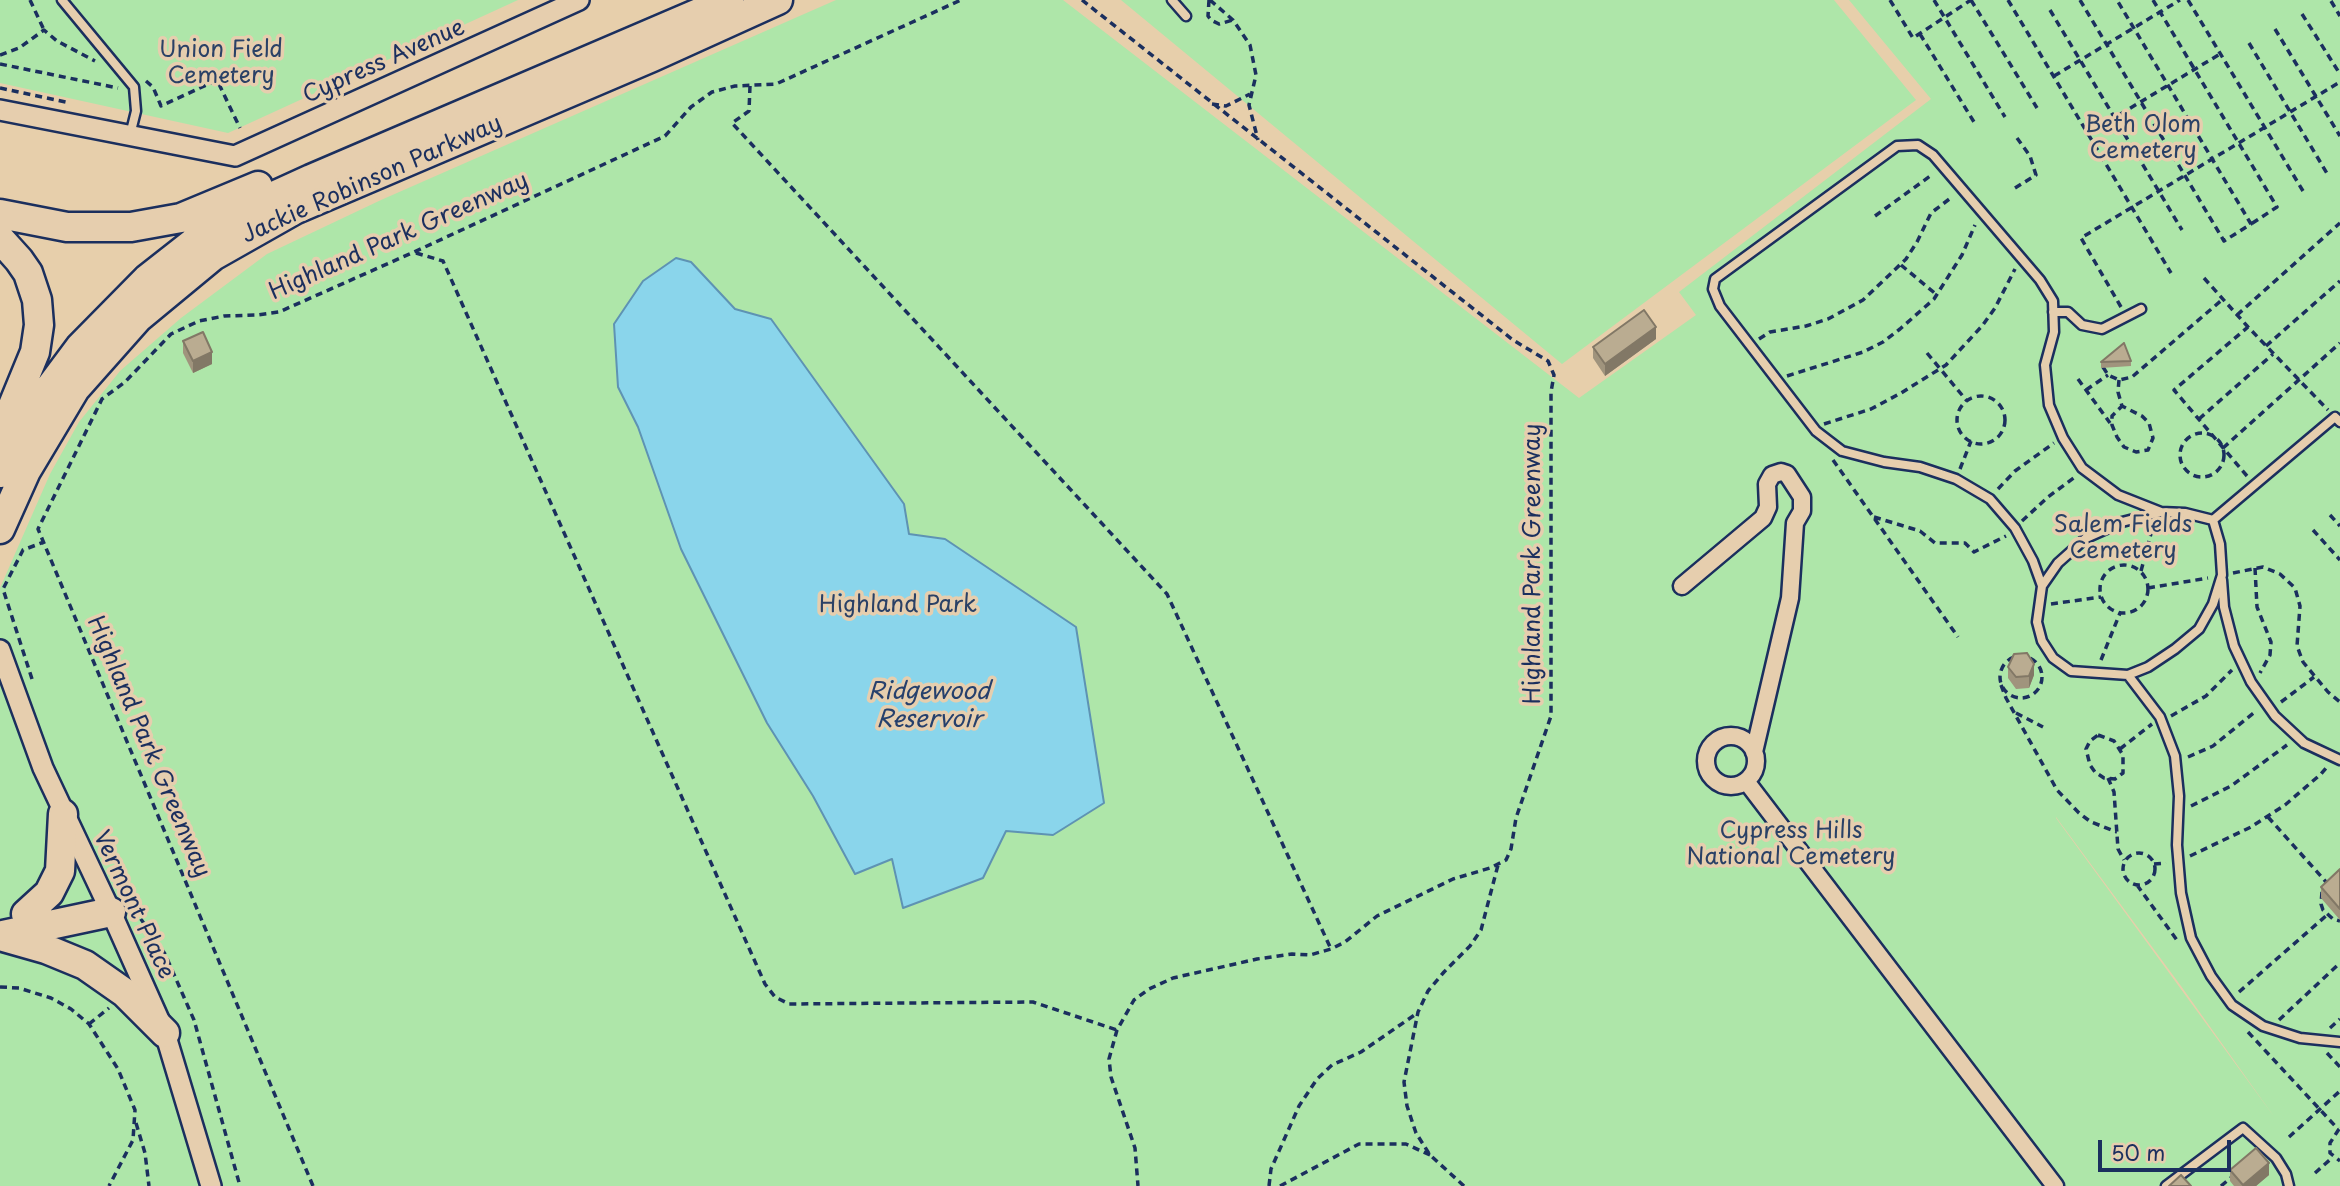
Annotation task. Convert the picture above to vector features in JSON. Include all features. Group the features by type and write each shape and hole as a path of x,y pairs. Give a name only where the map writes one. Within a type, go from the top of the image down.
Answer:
{"highway":[{"name":"Jackie Robinson Parkway","path":"0,473 24,427 60,372 101,323 156,272 198,239 254,205 729,0"},
{"name":"Jackie Robinson Parkway","path":"1,525 31,462 75,389 138,318 213,256 315,200 652,57 778,0"},
{"path":"0,214 46,224 88,228 131,227 167,222 297,170 404,139"},
{"path":"0,239 28,274 37,300 39,325 35,352 0,437"},
{"path":"13,916 49,893 60,871 63,814"},
{"path":"13,916 115,904"},
{"path":"0,936 115,904"},
{"path":"0,936 46,949 85,965 125,993 164,1033"}],"street":[{"name":"Cypress Avenue","path":"0,110 235,156 579,0"},
{"path":"1682,586 1763,518 1768,507 1767,484 1772,475 1781,472 1787,474 1802,497 1802,511 1795,523 1790,598 1754,752 1755,768 1746,781 1739,785 1722,785 1709,775 1705,758 1712,743 1727,736 1743,739 1754,752"},
{"name":"Vermont Place","path":"0,650 27,730 63,814 115,904 164,1033 211,1186"},
{"path":"1746,781 2055,1186"}],"lane":[{"path":"62,0 134,87 136,111 129,136"},
{"path":"1172,0 1186,16"},
{"path":"2042,586 2033,561 2015,528 1990,499 1956,479 1920,467 1884,462 1842,451 1812,426 1720,306 1713,289 1715,279 1897,146 1918,145 1933,155 2040,280 2053,301 2054,332 2045,365 2049,405 2063,438 2086,471 2118,495 2159,513"},
{"path":"2053,312 2068,312 2082,325 2102,329 2141,309"},
{"path":"2213,520 2337,419"},
{"path":"2213,520 2185,513 2159,513 2122,522 2086,538 2057,563 2042,586 2037,622 2042,641 2053,658 2071,671 2127,675 2148,667 2199,629 2213,604 2222,575"},
{"path":"2213,520 2220,544 2224,607 2234,646 2251,682 2271,710 2304,743 2336,758"},
{"path":"2127,675 2161,720 2175,759 2181,893 2191,938 2211,976 2229,1001 2269,1028 2300,1038 2340,1042"},
{"path":"2166,1186 2243,1128 2276,1158 2286,1174 2289,1186"}],"path":[{"path":"30,0 44,30 57,41 81,55 121,72 136,72 153,87 161,106 218,80 240,128"},
{"name":"Highland Park Greenway","path":"313,1186 38,529 102,398 125,382 171,334 199,321 224,316 257,316 279,312 665,136 691,107 712,92 735,86 776,83 961,0"},
{"name":"Highland Park Greenway","path":"1082,0 1513,340 1548,361 1554,375 1551,392 1551,716 1516,818 1511,849 1506,860 1498,864"},
{"path":"1210,0 1210,20 1219,24 1233,20"},
{"path":"1210,0 1233,20 1250,46 1256,75 1249,105 1258,141"},
{"path":"1890,0 1913,38 1971,0 2037,108"},
{"path":"1934,0 2006,117"},
{"path":"2008,0 2171,273"},
{"path":"2080,0 2224,241 2277,207 2153,0"},
{"path":"2117,0 2251,224"},
{"path":"2054,76 2180,0"},
{"path":"2188,0 2303,191"},
{"path":"2331,1 2340,16"},
{"path":"2050,10 2182,230"},
{"path":"2302,14 2340,74"},
{"path":"2276,29 2340,135"},
{"path":"0,55 19,48 44,30"},
{"path":"1920,34 1974,122"},
{"path":"2249,43 2328,175"},
{"path":"2089,133 2220,54"},
{"path":"0,64 134,91"},
{"path":"2128,317 2081,238 2340,82"},
{"path":"750,86 749,111 732,123 1167,594 1331,949"},
{"path":"1211,104 1226,106 1252,93"},
{"path":"2015,188 2036,175 2030,156 2017,138"},
{"path":"1875,216 1943,167"},
{"path":"1761,338 1770,332 1806,326 1850,309 1881,286 1901,265 1917,242 1931,213 1962,190"},
{"path":"1775,379 1831,364 1873,347 1915,317 1937,295 1962,255 1980,211"},
{"path":"2237,315 2340,223"},
{"path":"414,252 443,261 760,971 775,997 789,1004 1033,1002 1116,1030"},
{"path":"1958,637 1812,426 1871,409 1940,368 1965,346 1982,326 1995,308 2021,258"},
{"path":"1901,265 1937,295"},
{"path":"2204,278 2298,381 2337,419"},
{"path":"2266,346 2340,281"},
{"path":"2103,367 2108,376 2119,380 2132,377 2223,299"},
{"path":"2248,327 2174,390 2256,485"},
{"path":"2214,437 2200,434 2188,439 2183,445 2181,458 2187,471 2200,477 2214,474 2223,462 2223,447 2340,343"},
{"path":"1927,353 1966,401"},
{"path":"2199,419 2273,354"},
{"path":"2087,390 2108,376"},
{"path":"2078,379 2112,425 2124,447 2136,452 2150,448 2153,438 2149,424 2142,416 2122,406 2118,391 2119,380"},
{"path":"1980,396 1988,397 2001,406 2004,414 2002,430 1997,437 1983,443 1971,441 1963,436 1957,423 1959,408 1966,401 1980,396"},
{"path":"2112,425 2112,416 2122,406"},
{"path":"1990,499 2015,471 2063,438"},
{"path":"1956,479 1971,441"},
{"path":"1873,517 1920,531 1935,543 1965,543 1973,552 2004,538 2048,497 2086,471"},
{"path":"2141,571 2127,565 2110,568 2101,581 2101,597 2105,605 2120,613 2135,611 2146,600 2148,588 2141,571 2159,513"},
{"path":"2330,515 2340,526"},
{"path":"2313,530 2340,560"},
{"path":"35,687 4,589 23,550 44,542"},
{"path":"2148,588 2263,567 2280,574 2295,589 2300,606 2297,646 2303,662 2314,677 2340,702"},
{"path":"2251,682 2262,671 2270,654 2271,642 2257,607 2255,568"},
{"path":"2039,606 2101,597"},
{"path":"2096,674 2120,613"},
{"path":"2001,685 2007,694 2014,697 2034,694 2042,683 2041,669 2037,663 2025,656 2011,658 2001,668 2001,685 2057,790 2091,822 2117,832"},
{"path":"2120,748 2155,722 2180,712 2206,696 2240,659"},
{"path":"2271,710 2314,677"},
{"path":"2175,759 2192,756 2213,746 2243,723 2264,701"},
{"path":"2014,712 2043,727"},
{"path":"2098,735 2114,741 2120,748 2123,773 2115,779 2108,778 2095,772 2090,765 2086,748 2098,735"},
{"path":"2179,810 2239,782 2275,756 2296,735"},
{"path":"2178,860 2230,839 2267,817 2285,805 2336,758"},
{"path":"2108,778 2114,792 2118,849 2125,862 2123,872 2132,884 2142,885 2151,879 2154,864 2148,856 2133,855 2125,862"},
{"path":"2267,817 2329,882 2320,897 2320,904 2327,915 2340,921"},
{"path":"1138,1186 1136,1148 1111,1077 1109,1059 1116,1030 1134,1000 1149,989 1173,978 1257,959 1292,954 1310,955 1331,949 1345,942 1377,916 1453,879 1498,864 1481,930 1470,946 1428,991 1418,1012 1404,1082 1416,1133 1430,1155 1464,1186"},
{"path":"115,904 165,954 194,1020 240,1186"},
{"path":"2229,1001 2327,915"},
{"path":"2269,1028 2340,963"},
{"path":"0,987 19,988 51,998 71,1009 89,1024 118,1069 135,1110 133,1140 108,1186"},
{"path":"89,1024 110,1007"},
{"path":"1269,1186 1276,1156 1299,1106 1317,1079 1332,1065 1360,1052 1418,1012"},
{"path":"2289,1137 2340,1091"},
{"path":"2319,1110 2339,1129 2330,1143 2330,1153 2340,1161"},
{"path":"134,1119 145,1153 149,1186"},
{"path":"1280,1186 1359,1144 1406,1144 1430,1155"},
{"path":"2315,1173 2333,1157"},
{"path":"2225,1185 2237,1171"}],"green space":[{"name":"Union Field Cemetery","path":"0,0 518,0 228,133 0,83"},
{"name":"Highland Park","path":"836,0 1063,0 1579,398 1696,315 1679,292 1931,99 1849,0 2340,0 2340,1186 0,1186 0,588 50,474 79,422 120,371 181,318 267,254 381,200","holes":["2056,817 2181,986 2275,1118"]},
{"path":"1121,0 1834,0 1916,100 1562,364"}],"water":[{"name":"Ridgewood Reservoir","path":"676,258 691,262 735,309 771,319 904,504 909,534 945,539 1076,627 1104,803 1053,835 1006,831 983,878 903,908 892,859 855,874 813,796 767,723 681,549 638,427 618,387 614,324 643,281"}],"building":[{"path":"1644,310 1656,327 1605,364 1593,347"},
{"path":"203,332 212,352 193,361 183,341"},
{"path":"2124,343 2131,361 2101,362"},
{"path":"2027,653 2034,664 2029,676 2016,677 2008,667 2014,654"},
{"path":"2340,869 2340,909 2321,887"},
{"path":"2256,1148 2269,1163 2243,1185 2230,1170"},
{"path":"2181,1175 2191,1186 2169,1186"}],"park label":[{"name":"Beth Olom Cemetery","path":"2143,139"},
{"name":"Salem Fields Cemetery","path":"2123,539"},
{"name":"Cypress Hills National Cemetery","path":"1791,845"}]}
